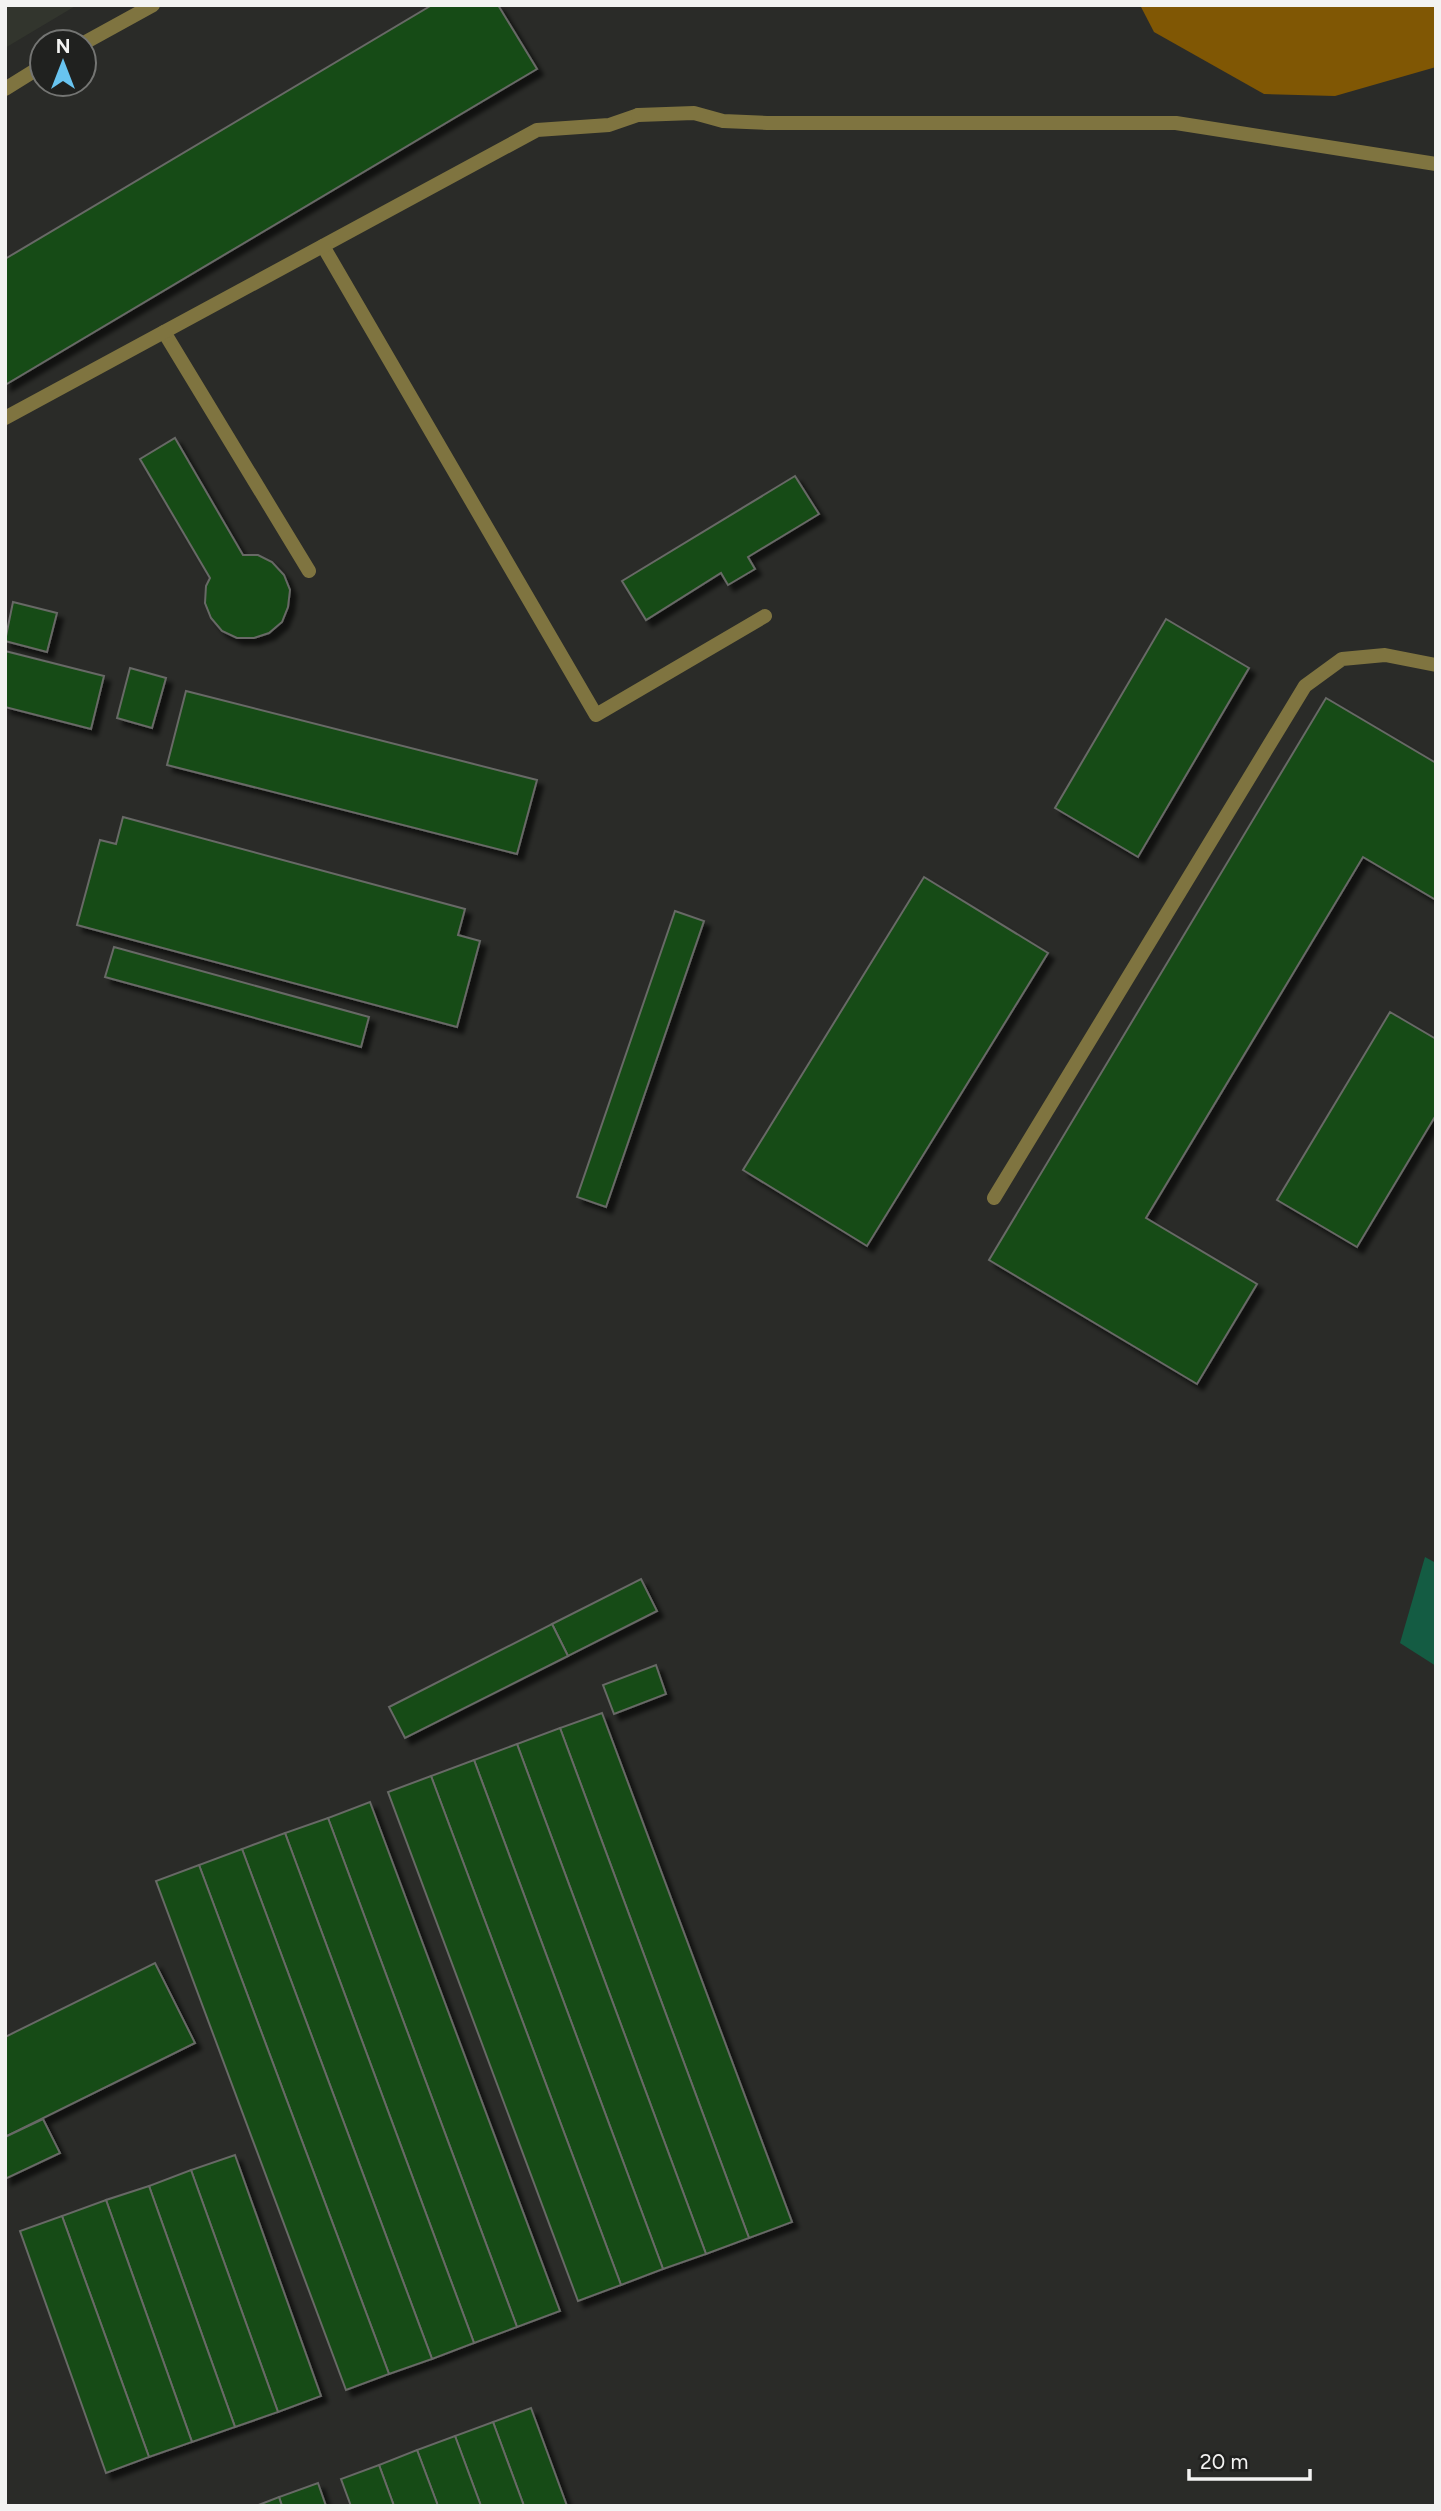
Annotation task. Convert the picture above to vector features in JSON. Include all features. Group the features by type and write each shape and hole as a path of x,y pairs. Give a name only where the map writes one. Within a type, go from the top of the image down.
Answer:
{"street":[{"path":"98,35 153,5"},
{"path":"5,89 28,75"},
{"path":"5,418 537,130 609,125 638,115 694,113 723,121 767,123 1176,123 1436,164"},
{"path":"323,246 596,715 765,616"},
{"path":"164,332 309,571"},
{"path":"993,1198 1305,687 1342,659 1385,655 1436,664"}],"shaded area":[{"path":"5,5 77,5 38,28 28,28 28,34 5,48"},
{"path":"1140,5 1436,5 1436,67 1335,96 1264,94 1154,32"},
{"path":"1425,1557 1436,1563 1436,1666 1400,1643"}],"building":[{"path":"432,5 498,5 537,69 5,385 5,259"},
{"path":"175,438 243,555 258,555 272,562 284,575 290,590 288,607 282,622 269,633 254,638 237,638 222,631 211,618 205,603 206,586 210,578 140,459"},
{"path":"795,476 819,514 748,557 755,569 728,585 721,573 646,620 622,581"},
{"path":"13,602 57,613 47,652 5,641"},
{"path":"1166,619 1249,668 1138,857 1055,808"},
{"path":"5,651 104,676 91,729 5,707"},
{"path":"130,668 166,678 152,728 117,718"},
{"path":"186,691 537,780 517,854 167,765"},
{"path":"1326,698 1436,763 1436,900 1363,857 1146,1218 1257,1284 1197,1384 989,1260"},
{"path":"123,817 465,909 458,935 480,941 457,1027 77,925 100,840 116,844"},
{"path":"924,877 1048,953 867,1246 743,1170"},
{"path":"675,911 704,921 606,1207 577,1197"},
{"path":"114,947 369,1017 361,1047 105,977"},
{"path":"1390,1012 1436,1039 1436,1115 1357,1247 1277,1200"},
{"path":"641,1579 657,1611 568,1656 552,1624"},
{"path":"552,1624 568,1656 405,1738 389,1707"},
{"path":"656,1665 666,1694 614,1714 603,1685"},
{"path":"602,1713 792,2222 749,2238 560,1728"},
{"path":"560,1728 749,2238 706,2254 517,1744"},
{"path":"517,1744 706,2254 663,2269 474,1760"},
{"path":"474,1760 663,2269 621,2285 431,1776"},
{"path":"431,1776 621,2285 578,2301 388,1792"},
{"path":"370,1802 560,2311 517,2327 328,1818"},
{"path":"328,1818 517,2327 474,2343 285,1833"},
{"path":"285,1833 474,2343 432,2359 242,1849"},
{"path":"242,1849 432,2359 389,2374 199,1865"},
{"path":"199,1865 389,2374 346,2390 156,1881"},
{"path":"155,1963 195,2043 5,2137 5,2037"},
{"path":"43,2119 60,2153 5,2179 5,2137"},
{"path":"235,2155 321,2396 278,2412 191,2170"},
{"path":"191,2170 278,2412 235,2427 149,2186"},
{"path":"149,2186 235,2427 192,2442 106,2200"},
{"path":"106,2200 192,2442 149,2457 62,2216"},
{"path":"62,2216 149,2457 106,2473 20,2231"},
{"path":"531,2408 567,2506 524,2506 493,2422"},
{"path":"493,2422 524,2506 481,2506 455,2436"},
{"path":"455,2436 481,2506 438,2506 417,2450"},
{"path":"417,2450 438,2506 394,2506 379,2465"},
{"path":"379,2465 394,2506 351,2506 341,2479"},
{"path":"318,2483 326,2506 282,2506 279,2497"},
{"path":"279,2497 282,2506 256,2506"}]}
